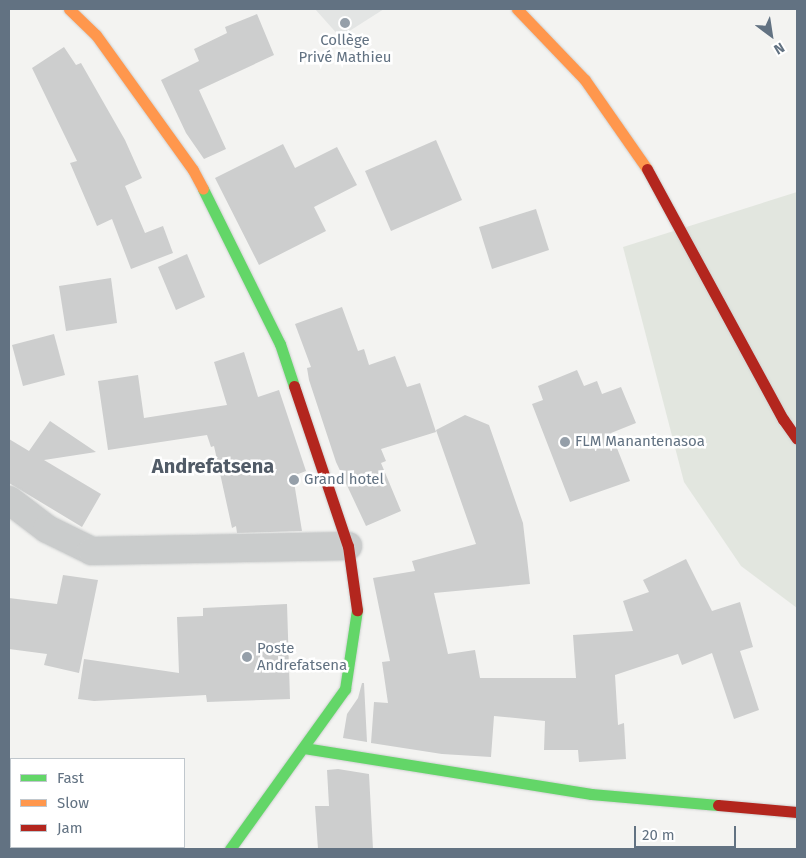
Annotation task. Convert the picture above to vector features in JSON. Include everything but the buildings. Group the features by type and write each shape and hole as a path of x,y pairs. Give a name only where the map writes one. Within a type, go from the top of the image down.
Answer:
{"street":[{"path":"69,9 96,35 193,170 280,344 348,546 357,612 345,689 230,849"},
{"path":"517,9 584,80 638,152 783,418 797,440"},
{"path":"9,500 47,529 92,552 348,546"},
{"path":"304,748 590,794 797,812"}],"shaded area":[{"name":"Collège Privé Mathieu","path":"315,9 384,9 340,37"},
{"path":"797,192 797,608 741,566 684,482 623,247"}],"traffic: fast":[{"path":"203,189 280,344 294,386"},
{"path":"230,849 345,689 357,610"},
{"path":"304,748 591,794 718,805"}],"traffic: slow":[{"path":"69,9 96,35 193,170 203,189"},
{"path":"517,9 585,80 647,169"}],"traffic: jam":[{"path":"647,169 783,419 797,439"},
{"path":"294,386 348,546 357,610"},
{"path":"718,805 797,812"}],"place":[{"name":"Collège Privé Mathieu","path":"345,23"},
{"name":"FLM Manantenasoa","path":"565,442"},
{"name":"Grand hotel","path":"294,480"},
{"name":"Poste Andrefatsena","path":"247,657"}],"district":[{"name":"Andrefatsena","path":"213,466"}]}
